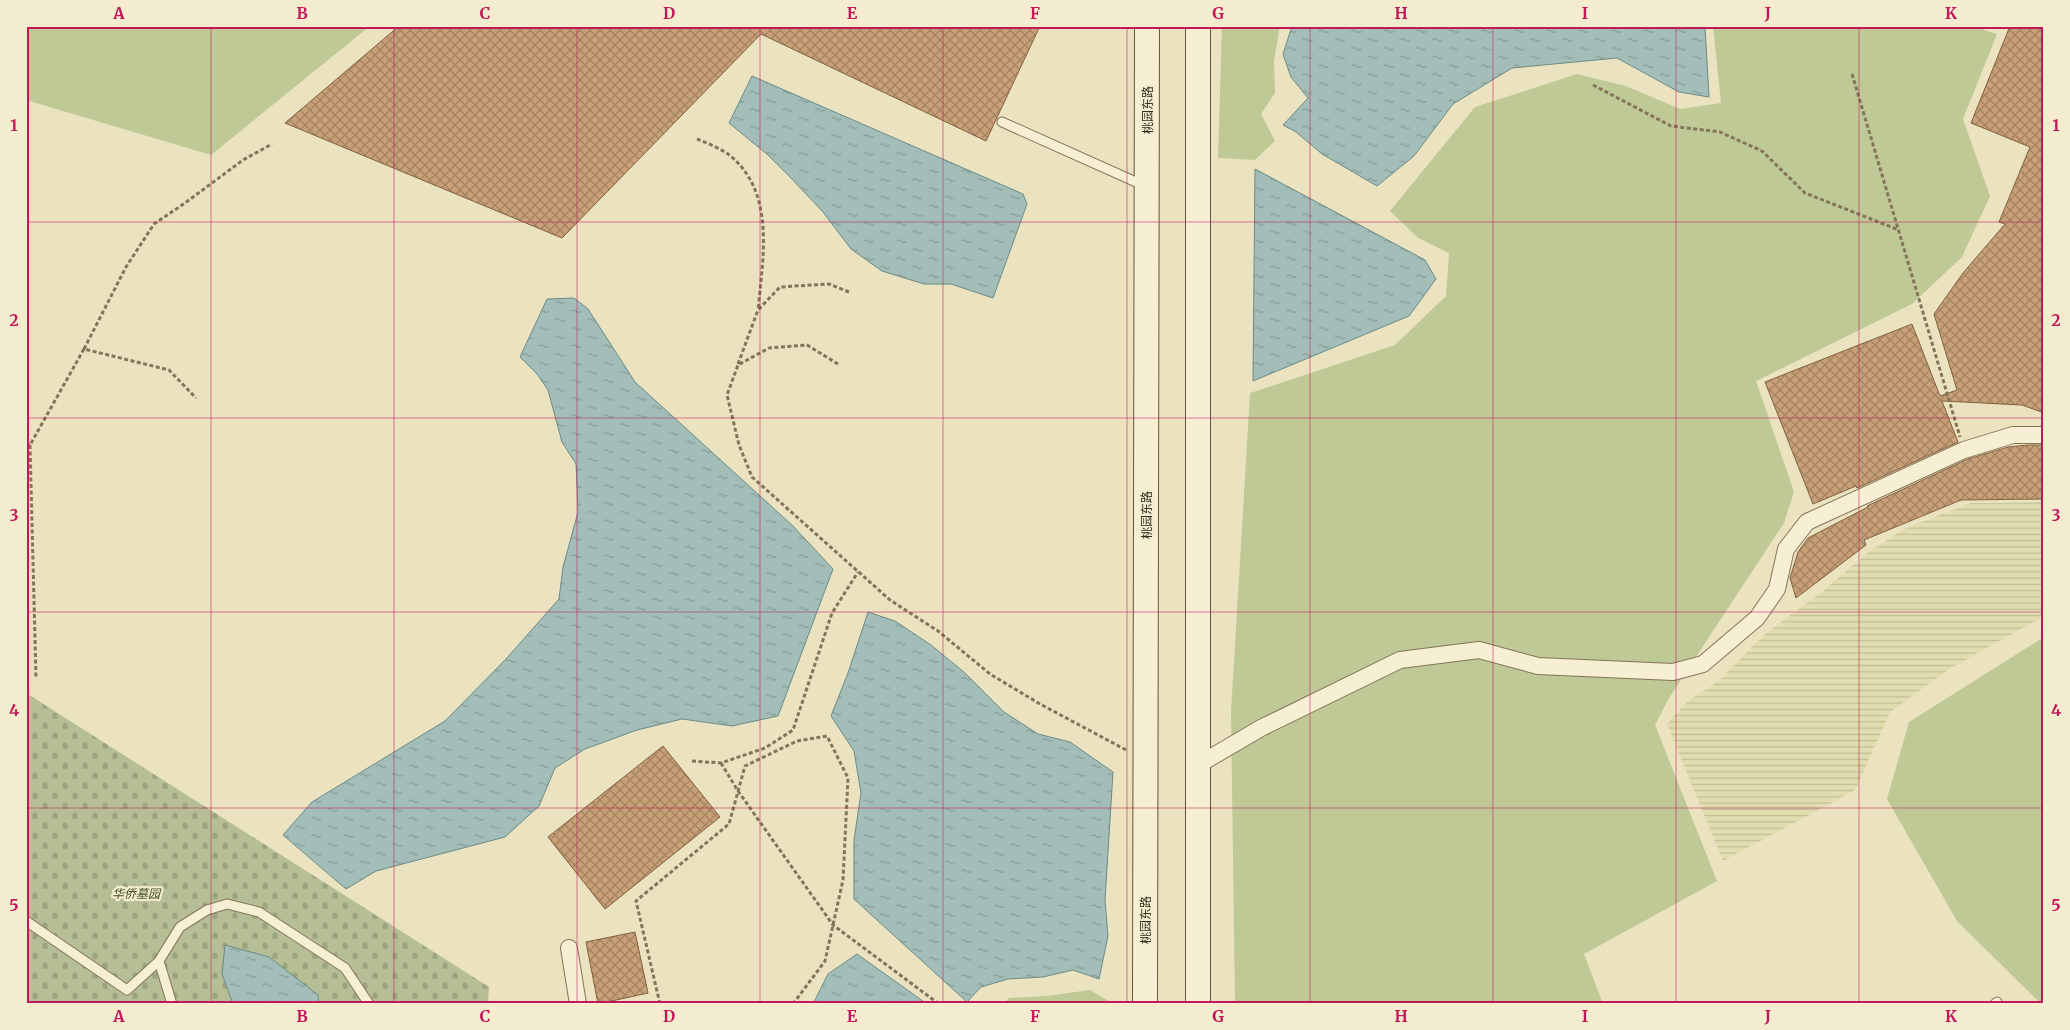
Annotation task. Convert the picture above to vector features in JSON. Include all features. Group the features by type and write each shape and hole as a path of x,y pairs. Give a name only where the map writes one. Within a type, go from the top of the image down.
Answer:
{"main road":[{"name":"桃园东路","path":"1145,1004 1148,26"},
{"path":"1198,26 1198,1004"}],"street":[{"path":"1198,765 1261,728 1400,660 1479,650 1538,666 1673,672 1703,664 1757,618 1776,590 1786,549 1807,522 1964,450 2013,435 2044,435"},
{"path":"569,948 578,1004"}],"lane":[{"path":"1002,122 1147,188"},
{"path":"26,921 127,990 159,961 180,928 207,910 227,904 259,912 345,968 369,1004"},
{"path":"159,961 172,1004"}],"path":[{"path":"1852,74 1964,450"},
{"path":"1593,85 1671,126 1720,132 1762,151 1805,194 1900,230"},
{"path":"697,138 728,154 752,181 762,210 763,258 758,310 727,396 739,446 752,477 890,600 938,630 990,674 1040,704 1146,761"},
{"path":"36,678 28,444 84,349 126,267 154,224 243,160 272,144"},
{"path":"758,310 780,287 829,284 849,292"},
{"path":"738,365 769,348 807,345 838,364"},
{"path":"84,349 169,370 196,398"},
{"path":"692,761 721,763 765,748 793,730 832,613 858,572"},
{"path":"660,1004 636,901 729,824 745,766 797,741 827,736 848,778 843,880 825,961 793,1004"},
{"path":"721,763 738,792 833,925 939,1004"}],"shaded area":[{"path":"2044,502 2044,616 1951,668 1890,712 1855,790 1723,861 1667,724 1688,701 1719,681 1765,634 1822,592 1866,554 1904,529 1971,503"}],"green space":[{"path":"30,26 370,26 211,155 26,100 26,30"},
{"path":"1222,26 1280,26 1274,61 1275,93 1261,114 1275,141 1255,160 1218,158"},
{"path":"1713,26 1972,26 1997,34 1963,119 1990,196 1962,257 1912,304 1756,381 1794,492 1784,523 1669,698 1655,725 1717,881 1584,954 1603,1004 1235,1004 1231,712 1250,393 1395,345 1446,296 1449,253 1418,238 1390,211 1475,107 1577,74 1626,86 1680,109 1721,103"},
{"path":"2044,637 2044,1004 2041,1004 1957,921 1887,799 1909,722"},
{"name":"华侨墓园","path":"26,693 489,987 488,1004 26,1004"},
{"path":"1090,990 1114,1004 1003,1004 1009,998 1047,996"}],"water":[{"path":"1292,26 1705,26 1709,97 1679,92 1617,58 1512,68 1453,104 1414,156 1377,186 1322,154 1296,132 1283,125 1308,98 1291,77 1283,54"},
{"path":"752,76 1023,194 1027,204 993,298 951,284 924,284 882,271 851,249 823,212 791,178 768,155 729,123"},
{"path":"1255,169 1425,260 1436,279 1409,316 1253,381"},
{"path":"574,298 588,309 635,382 793,526 833,569 778,716 732,726 682,719 637,730 585,749 555,768 539,806 505,837 376,871 346,889 283,835 312,802 445,721 506,659 559,599 563,567 578,512 576,464 562,442 548,390 537,374 520,357 547,299"},
{"path":"868,612 895,621 931,645 965,673 1004,712 1038,734 1070,742 1113,772 1105,900 1108,936 1099,979 1073,970 1043,977 1008,979 981,987 967,1002 854,899 854,840 861,793 854,751 831,716 848,673"},
{"path":"225,945 269,957 318,995 319,1004 233,1004 222,974"},
{"path":"857,954 927,1004 813,1004 828,974"}],"building":[{"path":"399,26 1040,26 986,141 761,34 562,238 285,123"},
{"path":"2010,26 2044,26 2044,413 2022,405 1942,401 1958,442 1857,488 1856,486 1813,504 1765,382 1912,324 1940,396 1957,390 1934,314 1963,273 2005,224 1999,222 2030,147 1971,123"},
{"path":"2044,445 2044,499 1961,500 1864,540 1866,545 1796,598 1790,578 1798,552 1808,538 1867,506 1968,459 2008,447"},
{"path":"663,746 720,817 605,909 548,837"},
{"path":"635,932 648,993 598,1004 586,942"}]}
